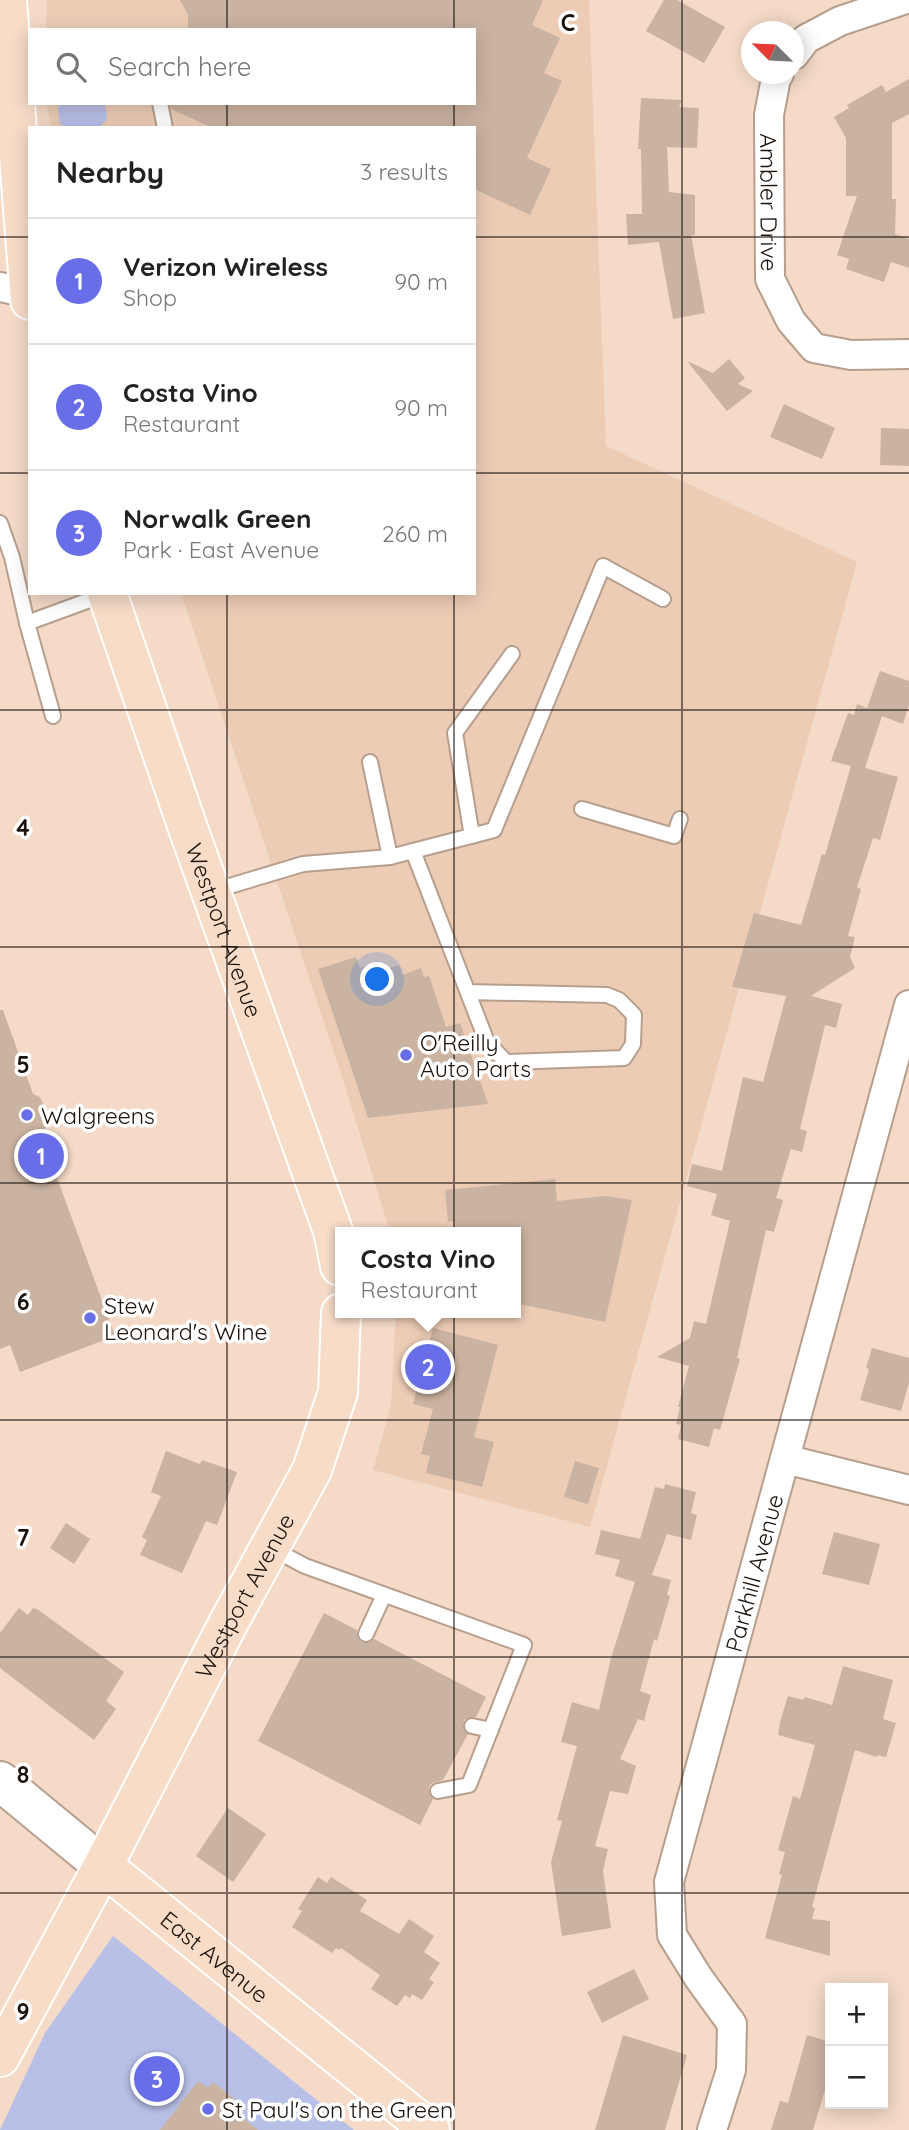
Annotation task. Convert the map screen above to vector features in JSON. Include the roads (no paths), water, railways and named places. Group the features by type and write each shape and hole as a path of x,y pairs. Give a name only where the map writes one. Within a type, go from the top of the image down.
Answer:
{"main road":[{"path":"5,8 22,293"},
{"name":"Westport Avenue","path":"108,595 335,1240"},
{"name":"Westport Avenue","path":"0,2057 312,1470 338,1392 341,1318"},
{"name":"East Avenue","path":"0,1781 430,2130"}],"street":[{"path":"804,41 840,22 903,0"},
{"name":"Ambler Drive","path":"775,84 769,115 770,279 791,321 814,348 851,355 909,354"},
{"name":"Parkhill Avenue","path":"712,2130 731,2070 732,2024 672,1935 669,1882 909,1005"},
{"path":"785,1458 909,1490"}],"lane":[{"path":"160,105 165,126"},
{"path":"0,523 6,560 54,716"},
{"path":"212,892 303,864 390,857 494,830 603,566 663,599"},
{"path":"27,623 102,595"},
{"path":"472,836 455,733 512,654"},
{"path":"370,762 390,857"},
{"path":"582,809 674,836 680,819"},
{"path":"413,851 486,1042 506,1062 624,1058 633,1044 634,1015 620,1000 607,995 468,992"},
{"path":"270,1547 305,1566 524,1645 469,1785 438,1791"},
{"path":"366,1634 384,1595"},
{"path":"472,1726 491,1730"}],"place":[{"name":"O'Reilly Auto Parts","path":"406,1055"},
{"name":"Walgreens","path":"27,1115"},
{"name":"Verizon Wireless","path":"41,1156"},
{"name":"Stew Leonard's Wine","path":"90,1318"},
{"name":"Costa Vino","path":"428,1367"},
{"name":"Norwalk Green","path":"157,2079"},
{"name":"St Paul's on the Green","path":"208,2109"}]}
